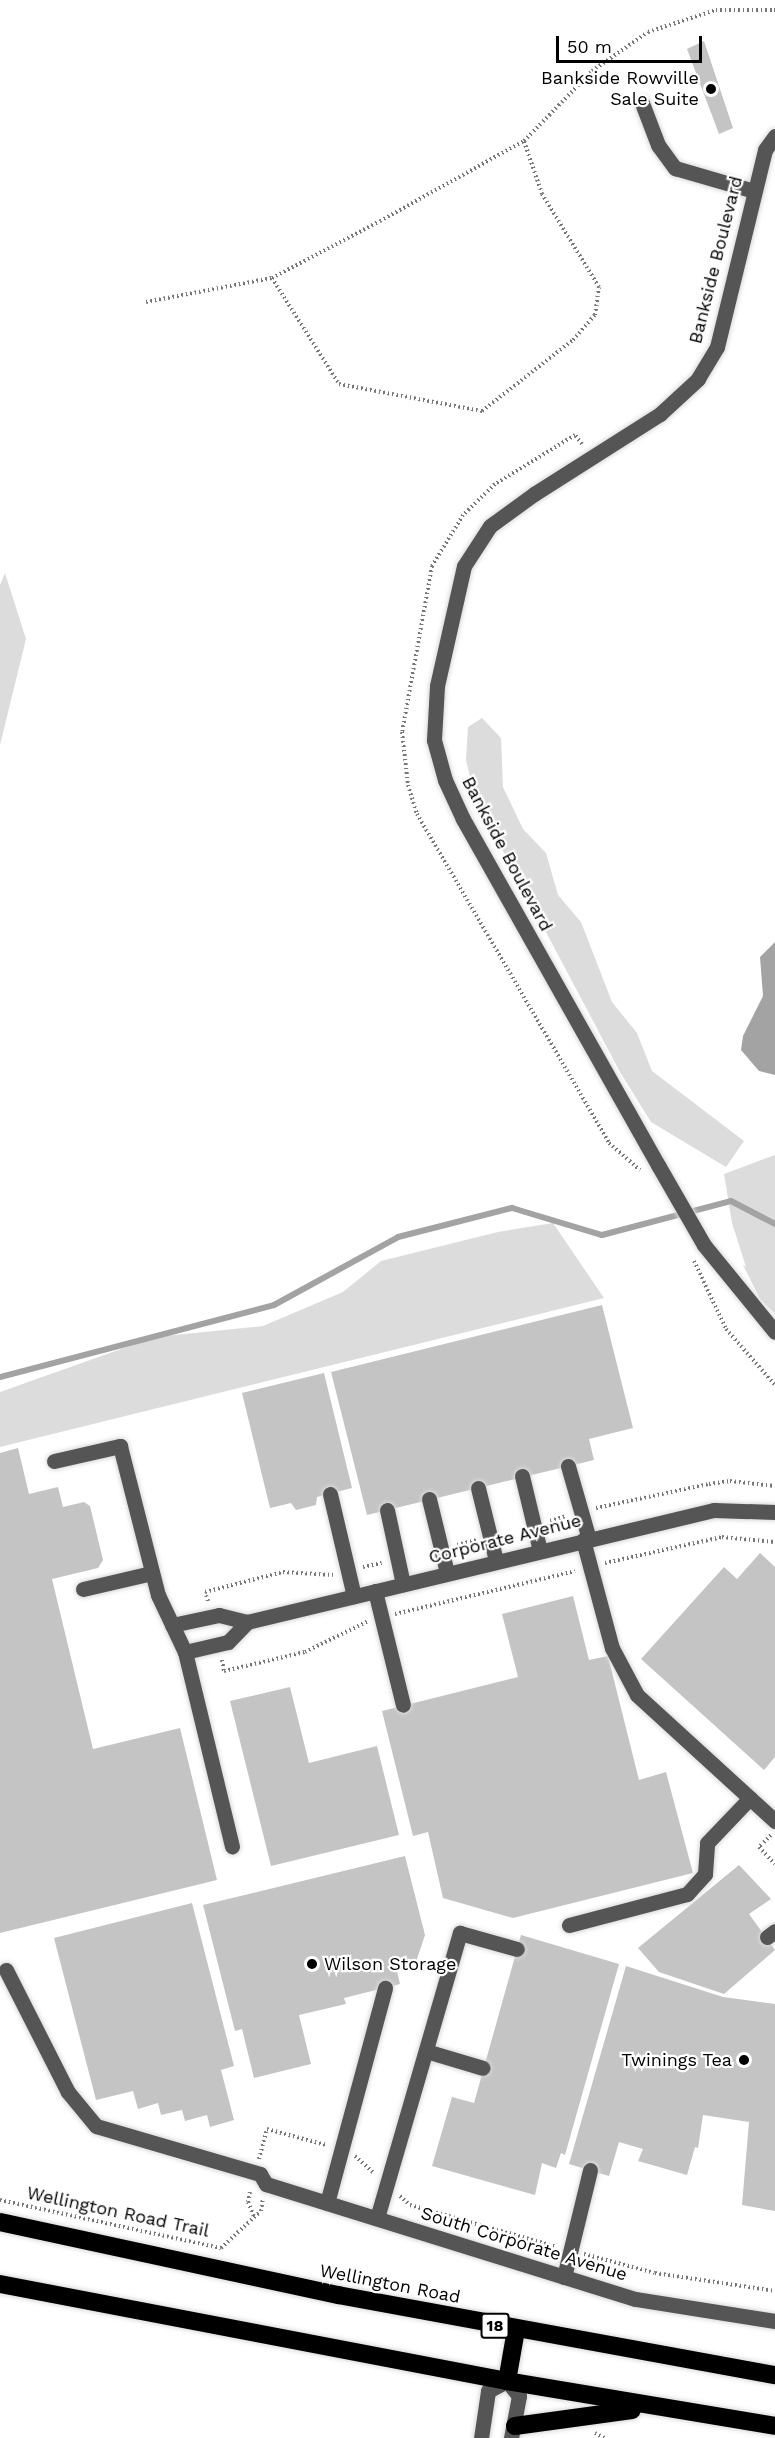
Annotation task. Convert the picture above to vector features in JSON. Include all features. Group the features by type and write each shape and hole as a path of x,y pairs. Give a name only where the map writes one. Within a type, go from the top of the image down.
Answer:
{"highway":[{"name":"Wellington Road","path":"0,2222 516,2330 775,2375"},
{"path":"0,2284 507,2381 775,2426"},
{"path":"507,2381 516,2330"},
{"path":"513,2432 621,2410 676,2410"}],"street":[{"path":"642,104 658,145 675,168 754,191"},
{"name":"Bankside Boulevard","path":"775,136 765,150 717,347 699,379 660,414 490,526 464,566 437,686 434,740 445,780 463,819 658,1166 704,1245 775,1332"},
{"path":"54,1461 120,1446 152,1573 185,1652 232,1846"},
{"path":"568,1466 612,1648 637,1695 775,1821"},
{"path":"522,1476 540,1551"},
{"path":"478,1488 496,1562"},
{"path":"330,1494 354,1596"},
{"path":"429,1499 447,1574"},
{"path":"387,1510 403,1584"},
{"name":"Corporate Avenue","path":"247,1622 714,1510 775,1512"},
{"path":"83,1589 152,1573"},
{"path":"375,1591 403,1705"},
{"path":"172,1625 219,1615 247,1622 228,1642 185,1652"},
{"path":"569,1925 687,1894 705,1874 707,1843 750,1798"},
{"path":"377,2218 460,1933 517,1949"},
{"name":"South Corporate Avenue","path":"6,1970 68,2092 96,2126 261,2178 327,2202 636,2299 775,2321"},
{"path":"327,2202 385,1988"},
{"path":"426,2052 483,2068"},
{"path":"564,2277 590,2170"},
{"path":"481,2438 488,2391 507,2381 519,2396 513,2432"}],"path":[{"path":"146,302 272,278 524,141 592,71 648,32 716,10 775,10"},
{"path":"272,278 339,384 482,411 573,340 595,315 599,287 542,194 524,141"},
{"path":"592,458 575,435 495,484 463,515 432,566 402,732 408,785 417,814 609,1143 643,1172"},
{"path":"692,1258 726,1329 775,1385"},
{"path":"775,1832 759,1847 775,1864"},
{"path":"254,2217 248,2202 261,2178 267,2129 341,2149 410,2205 655,2273 775,2291"},
{"name":"Wellington Road Trail","path":"0,2200 221,2248 261,2211 261,2178"}],"shaded area":[{"path":"5,573 26,639 0,745 0,585"},
{"path":"482,718 501,738 503,787 523,829 546,853 558,895 581,922 612,1002 637,1033 652,1071 744,1141 726,1167 651,1122 620,1072 475,798 466,760 468,727"},
{"path":"775,942 775,1075 759,1071 741,1050 743,1036 763,996 760,957"},
{"path":"775,1155 775,1314 760,1299 743,1265 746,1267 732,1223 724,1174"},
{"path":"553,1223 604,1298 0,1447 0,1392 155,1337 263,1326 343,1292 381,1261 498,1232"}],"building":[{"name":"Bankside Rowville Sale Suite","path":"704,41 733,128 719,134 687,49"},
{"path":"602,1305 633,1428 589,1439 594,1460 367,1515 331,1372"},
{"path":"324,1373 352,1488 317,1497 316,1505 296,1510 291,1503 270,1508 242,1393"},
{"path":"18,1448 29,1494 58,1487 63,1507 84,1502 90,1506 103,1560 98,1568 52,1579 93,1749 180,1728 217,1880 0,1933 0,1453"},
{"path":"760,1553 775,1567 775,1757 764,1770 641,1659 724,1567 737,1579"},
{"path":"573,1596 589,1660 608,1656 639,1780 666,1772 693,1873 513,1918 443,1898 428,1832 413,1836 382,1711 518,1677 502,1614"},
{"path":"290,1687 309,1763 377,1746 399,1835 271,1866 230,1701"},
{"name":"Wilson Storage","path":"405,1856 425,1935 416,1962 396,1967 400,1984 344,1998 346,2004 299,2015 311,2064 254,2078 242,2029 235,2031 203,1905"},
{"path":"739,1865 771,1899 749,1914 775,1950 724,1994 659,1972 638,1948"},
{"path":"192,1903 234,2066 221,2070 234,2120 210,2127 207,2115 185,2121 182,2110 161,2115 158,2103 138,2109 133,2091 96,2100 54,1938"},
{"path":"521,1935 619,1964 565,2155 561,2153 556,2168 542,2163 535,2195 432,2166 452,2097 474,2103"},
{"path":"626,1966 723,1997 775,2004 775,2211 742,2205 749,2122 703,2115 698,2148 695,2147 687,2175 638,2161 643,2149 619,2142 609,2176 569,2164"}],"waterway":[{"path":"0,1377 274,1305 398,1237 512,1208 602,1235 731,1201 775,1224"}],"place":[{"name":"Bankside Rowville Sale Suite","path":"711,89"},
{"name":"Wilson Storage","path":"312,1964"},
{"name":"Twinings Tea","path":"744,2060"}]}
